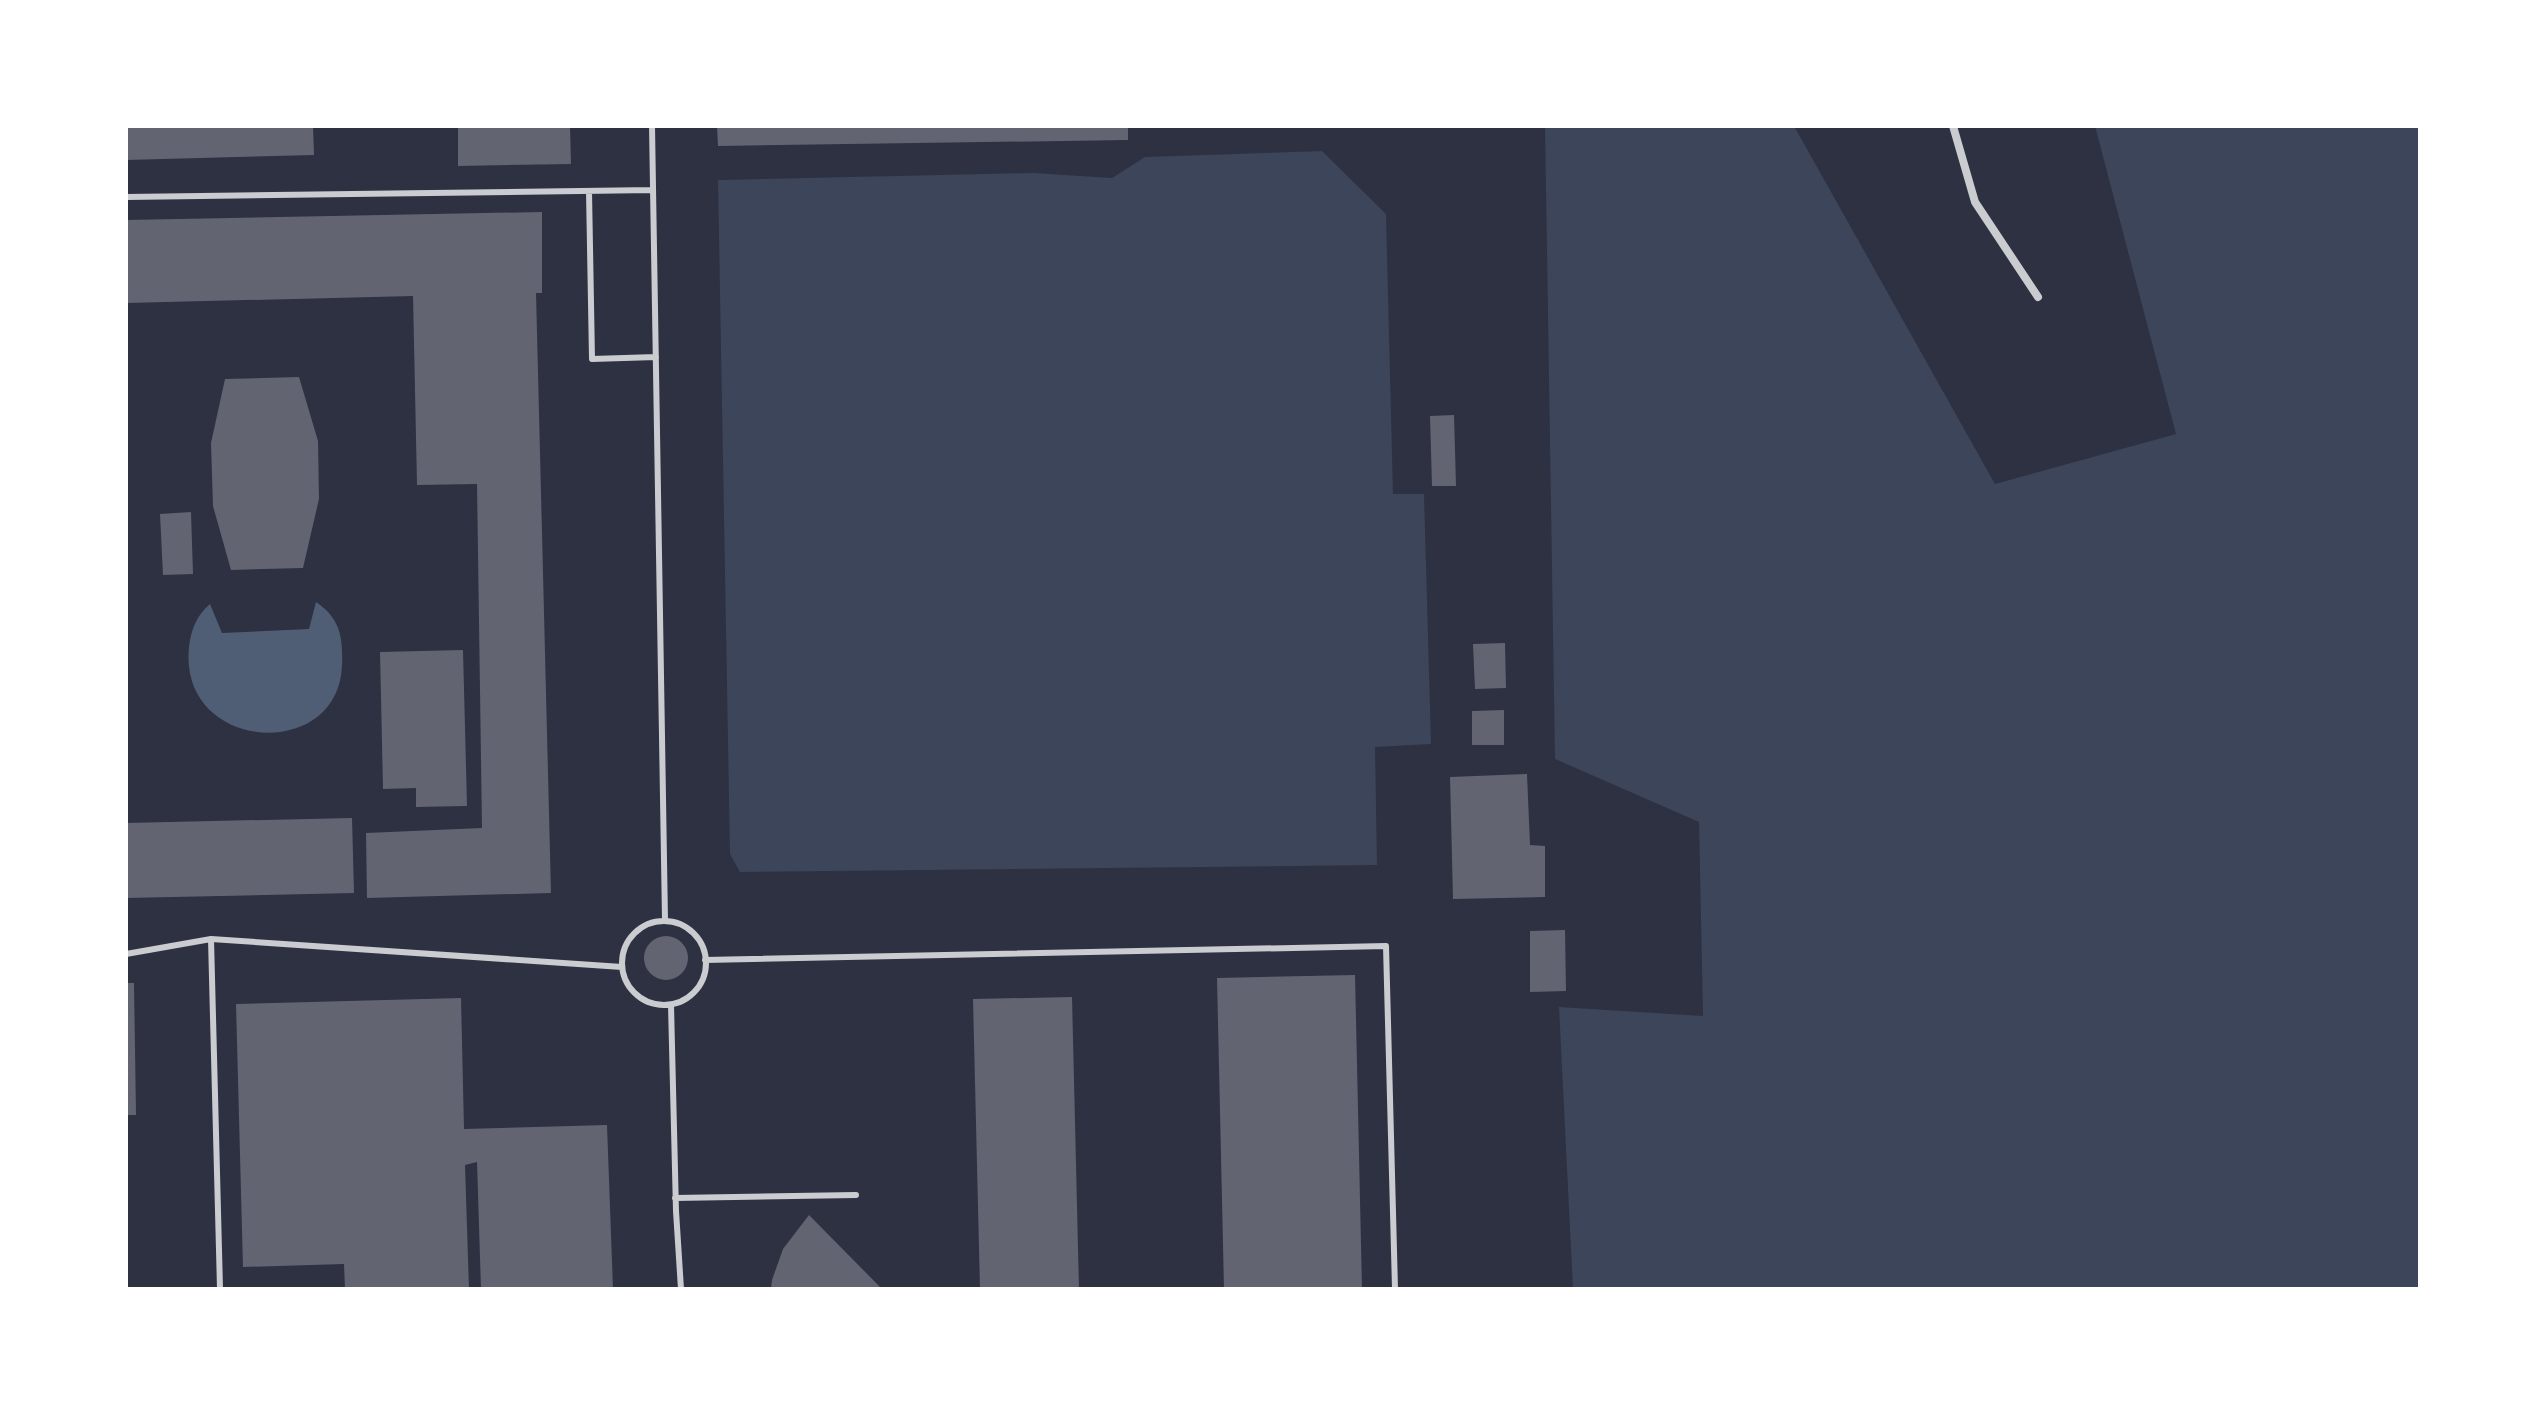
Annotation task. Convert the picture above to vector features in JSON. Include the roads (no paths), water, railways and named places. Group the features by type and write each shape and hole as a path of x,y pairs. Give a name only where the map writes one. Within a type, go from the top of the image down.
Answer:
{"street":[{"path":"1953,126 1975,202 2038,297"}],"lane":[{"path":"652,126 665,920"},
{"path":"126,197 653,190"},
{"path":"589,191 592,359 656,357"},
{"path":"665,920 689,930 699,940 705,960 702,980 695,991 671,1005 643,1000 633,992 622,967 628,940 637,930 665,920"},
{"path":"126,954 211,939 622,967"},
{"path":"211,939 220,1289"},
{"path":"705,960 1386,946 1395,1289"},
{"path":"671,1005 675,1198 681,1289"},
{"path":"675,1198 856,1195"}]}
